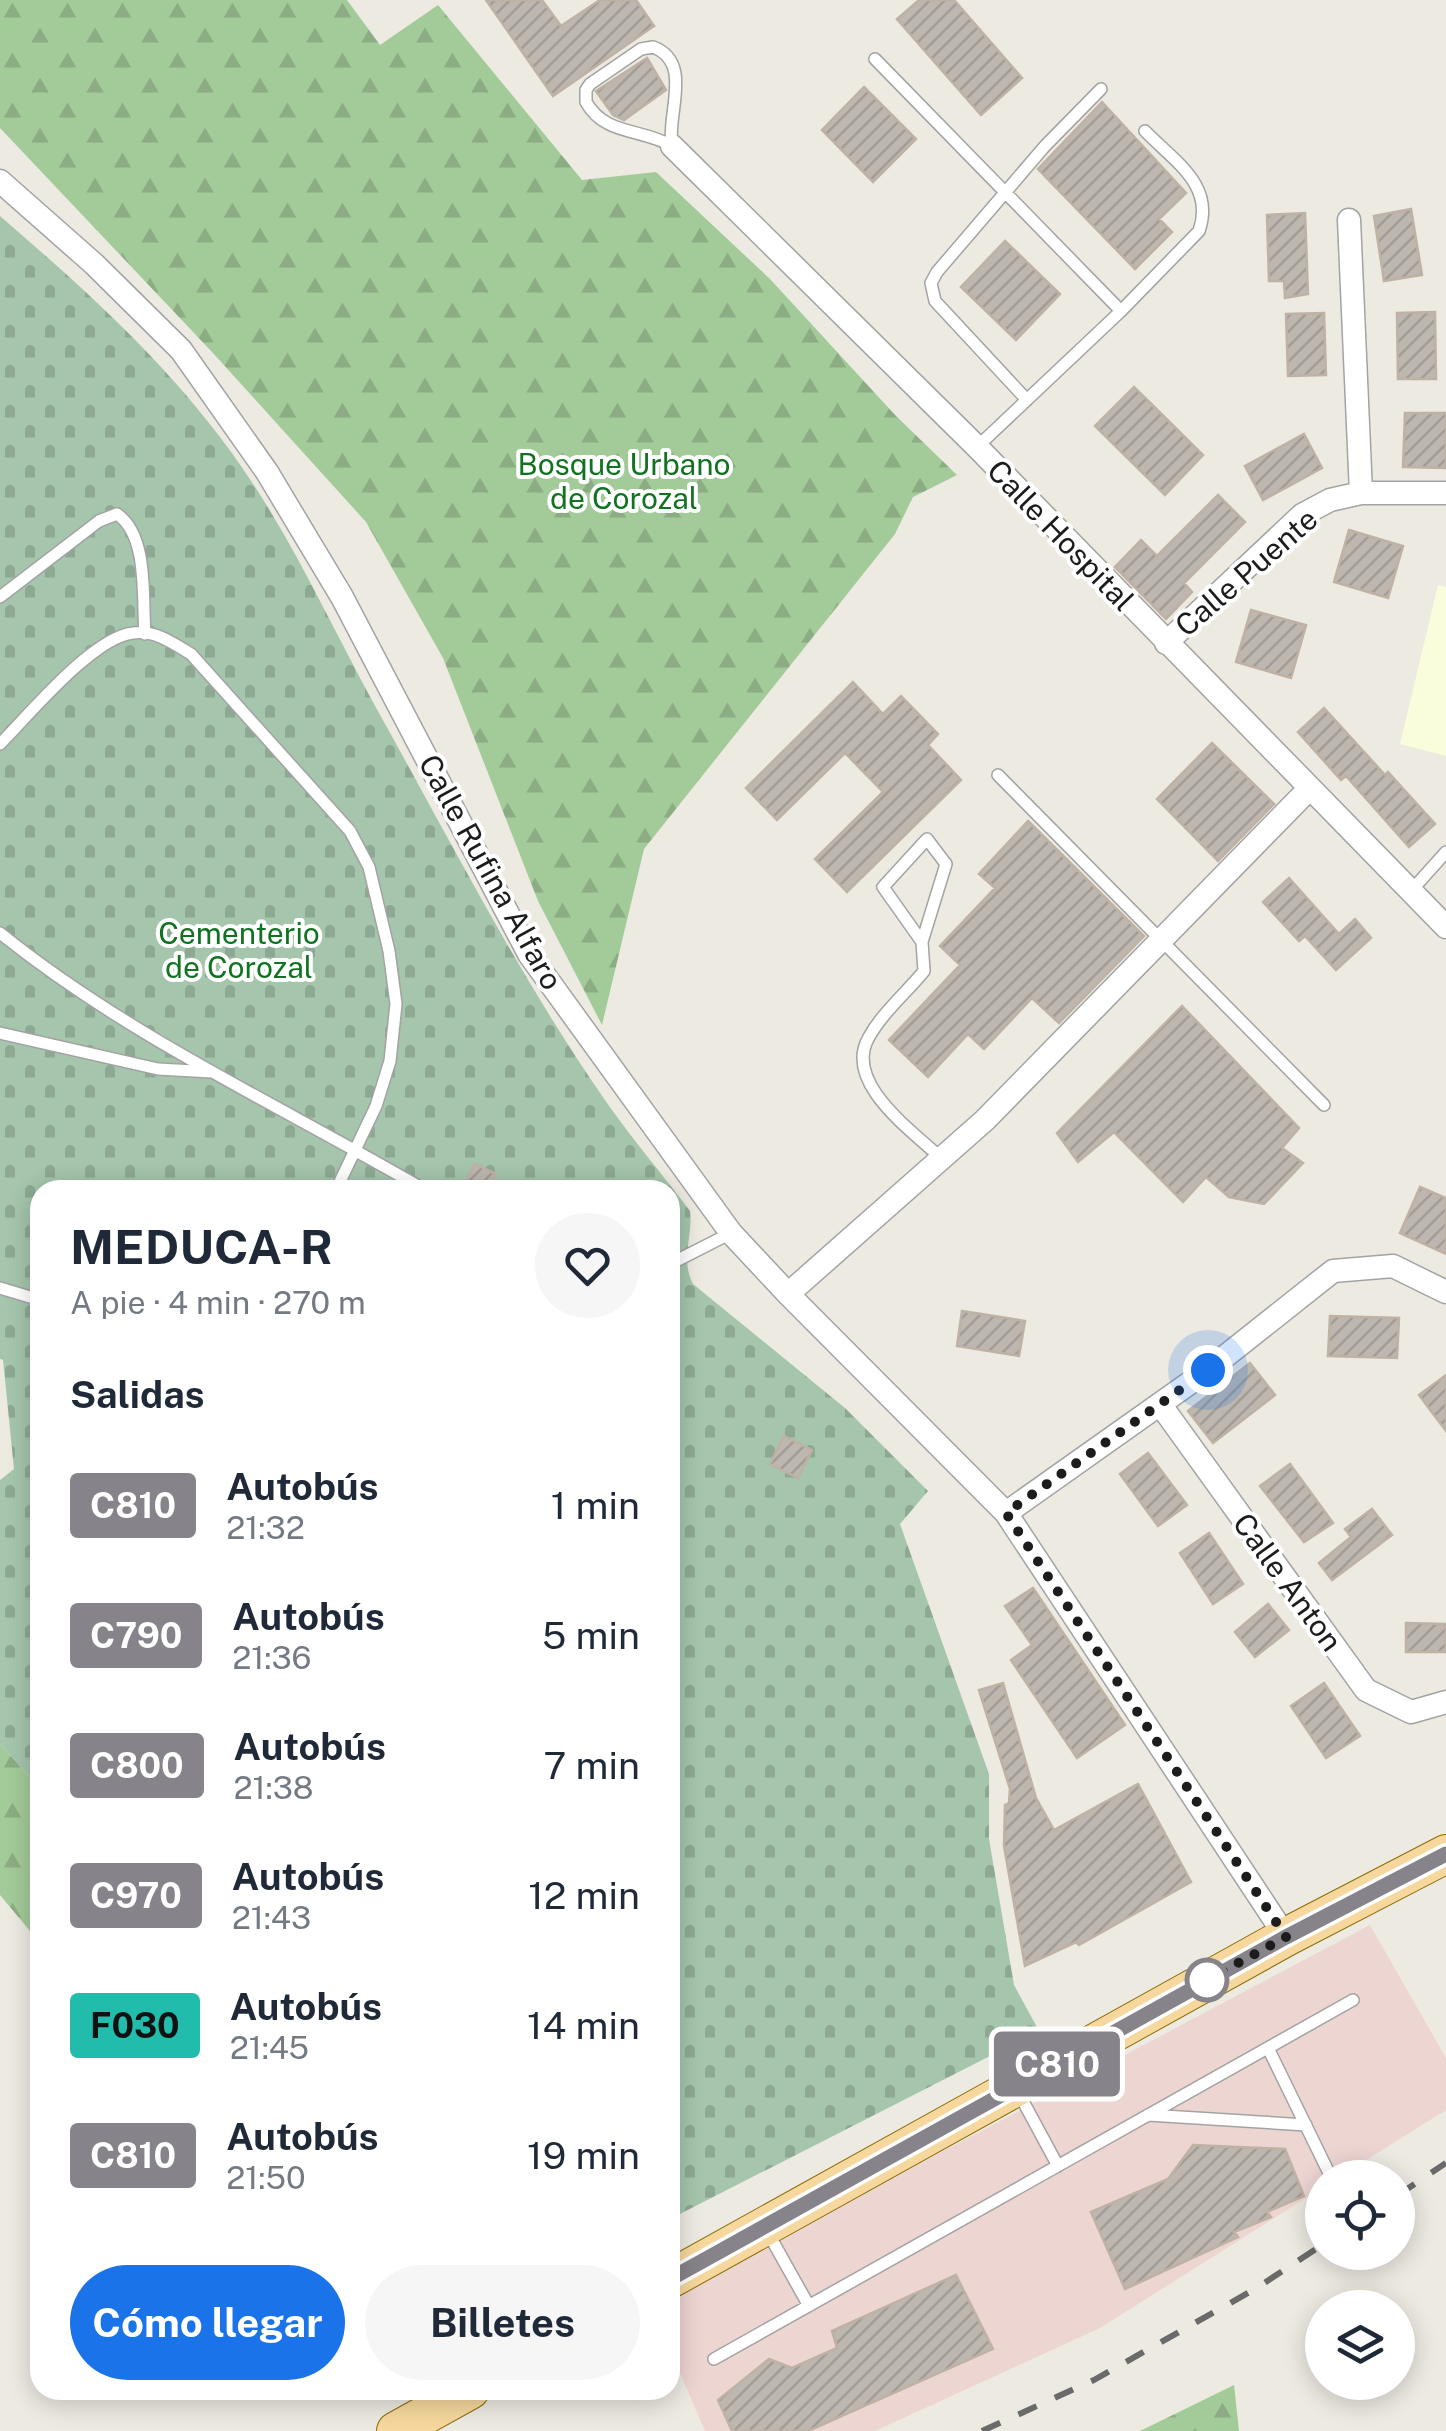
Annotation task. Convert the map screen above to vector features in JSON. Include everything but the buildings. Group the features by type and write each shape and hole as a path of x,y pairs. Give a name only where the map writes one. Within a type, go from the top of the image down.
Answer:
{"main road":[{"path":"680,2273 1286,1937 1446,1854"},
{"path":"396,2431 452,2400"}],"street":[{"name":"Calle Hospital","path":"672,146 976,447 1446,927"},
{"name":"Calle Rufina Alfaro","path":"0,182 94,264 181,350 267,472 342,597 530,954 731,1232 1006,1513 1286,1937"},
{"path":"1349,220 1361,493"},
{"name":"Calle Puente","path":"1166,643 1302,516 1330,500 1361,493 1446,493"},
{"path":"788,1294 943,1160 1309,789"},
{"path":"1006,1513 1160,1404 1333,1270 1393,1266 1446,1292"},
{"name":"Calle Anton","path":"1160,1404 1366,1690 1411,1712 1446,1702"}],"lane":[{"path":"641,49 660,49 677,77 670,118 672,146 659,138 615,129 600,120 586,102 590,84 641,49"},
{"path":"875,58 1121,311"},
{"path":"1028,400 931,292 937,272 1044,146 1102,89"},
{"path":"976,447 1121,311 1199,231 1205,215 1197,184 1145,132"},
{"path":"0,597 99,521 117,514 130,522 138,547 145,634"},
{"path":"0,744 87,656 131,632 160,636 191,654 350,831 369,867 389,952 396,1004 390,1061 357,1150 341,1180"},
{"path":"998,775 1324,1105"},
{"path":"922,942 883,886 927,839 946,864 922,942 924,971 868,1038 861,1063 870,1090 943,1160"},
{"path":"1411,891 1446,852"},
{"path":"0,933 50,974 408,1180"},
{"path":"0,1032 158,1069 216,1072"},
{"path":"680,1259 731,1232"},
{"path":"0,1288 30,1297"},
{"path":"714,2359 1352,2000"},
{"path":"1268,2048 1323,2160"},
{"path":"1016,2087 1058,2166"},
{"path":"1148,2115 1306,2125"},
{"path":"764,2227 809,2306"}],"shaded area":[{"path":"1438,585 1446,587 1446,756 1400,744"},
{"path":"1370,1925 1446,2058 1446,2110 1366,2160 1305,2160 1305,2199 1100,2328 875,2431 705,2431 680,2373 680,2291"}],"green space":[{"name":"Bosque Urbano de Corozal","path":"0,0 347,0 380,45 438,5 582,180 656,172 770,279 896,416 957,475 913,497 895,534 644,849 602,1025 538,901 443,658 366,522 0,128"},
{"name":"Cementerio de Corozal","path":"0,216 98,303 159,365 241,466 295,553 514,957 607,1103 666,1180 30,1180 30,1777 0,1744 0,1480 14,1469 0,1359"},
{"name":"Cementerio de Corozal","path":"680,1198 690,1211 687,1265 693,1284 845,1408 928,1491 900,1524 989,1774 989,1839 1014,1985 1039,2031 680,2214"},
{"path":"0,1744 30,1777 30,1931 0,1895"},
{"path":"1234,2385 1239,2431 1140,2431"}],"railway":[{"path":"1415,2184 1446,2163"},
{"path":"982,2431 1094,2380 1255,2289 1305,2256"}],"bus line":[{"name":"C810","path":"680,2273 1286,1937 1446,1854"}],"route":[{"path":"1207,1980 1286,1937 1006,1513 1208,1370"}]}
